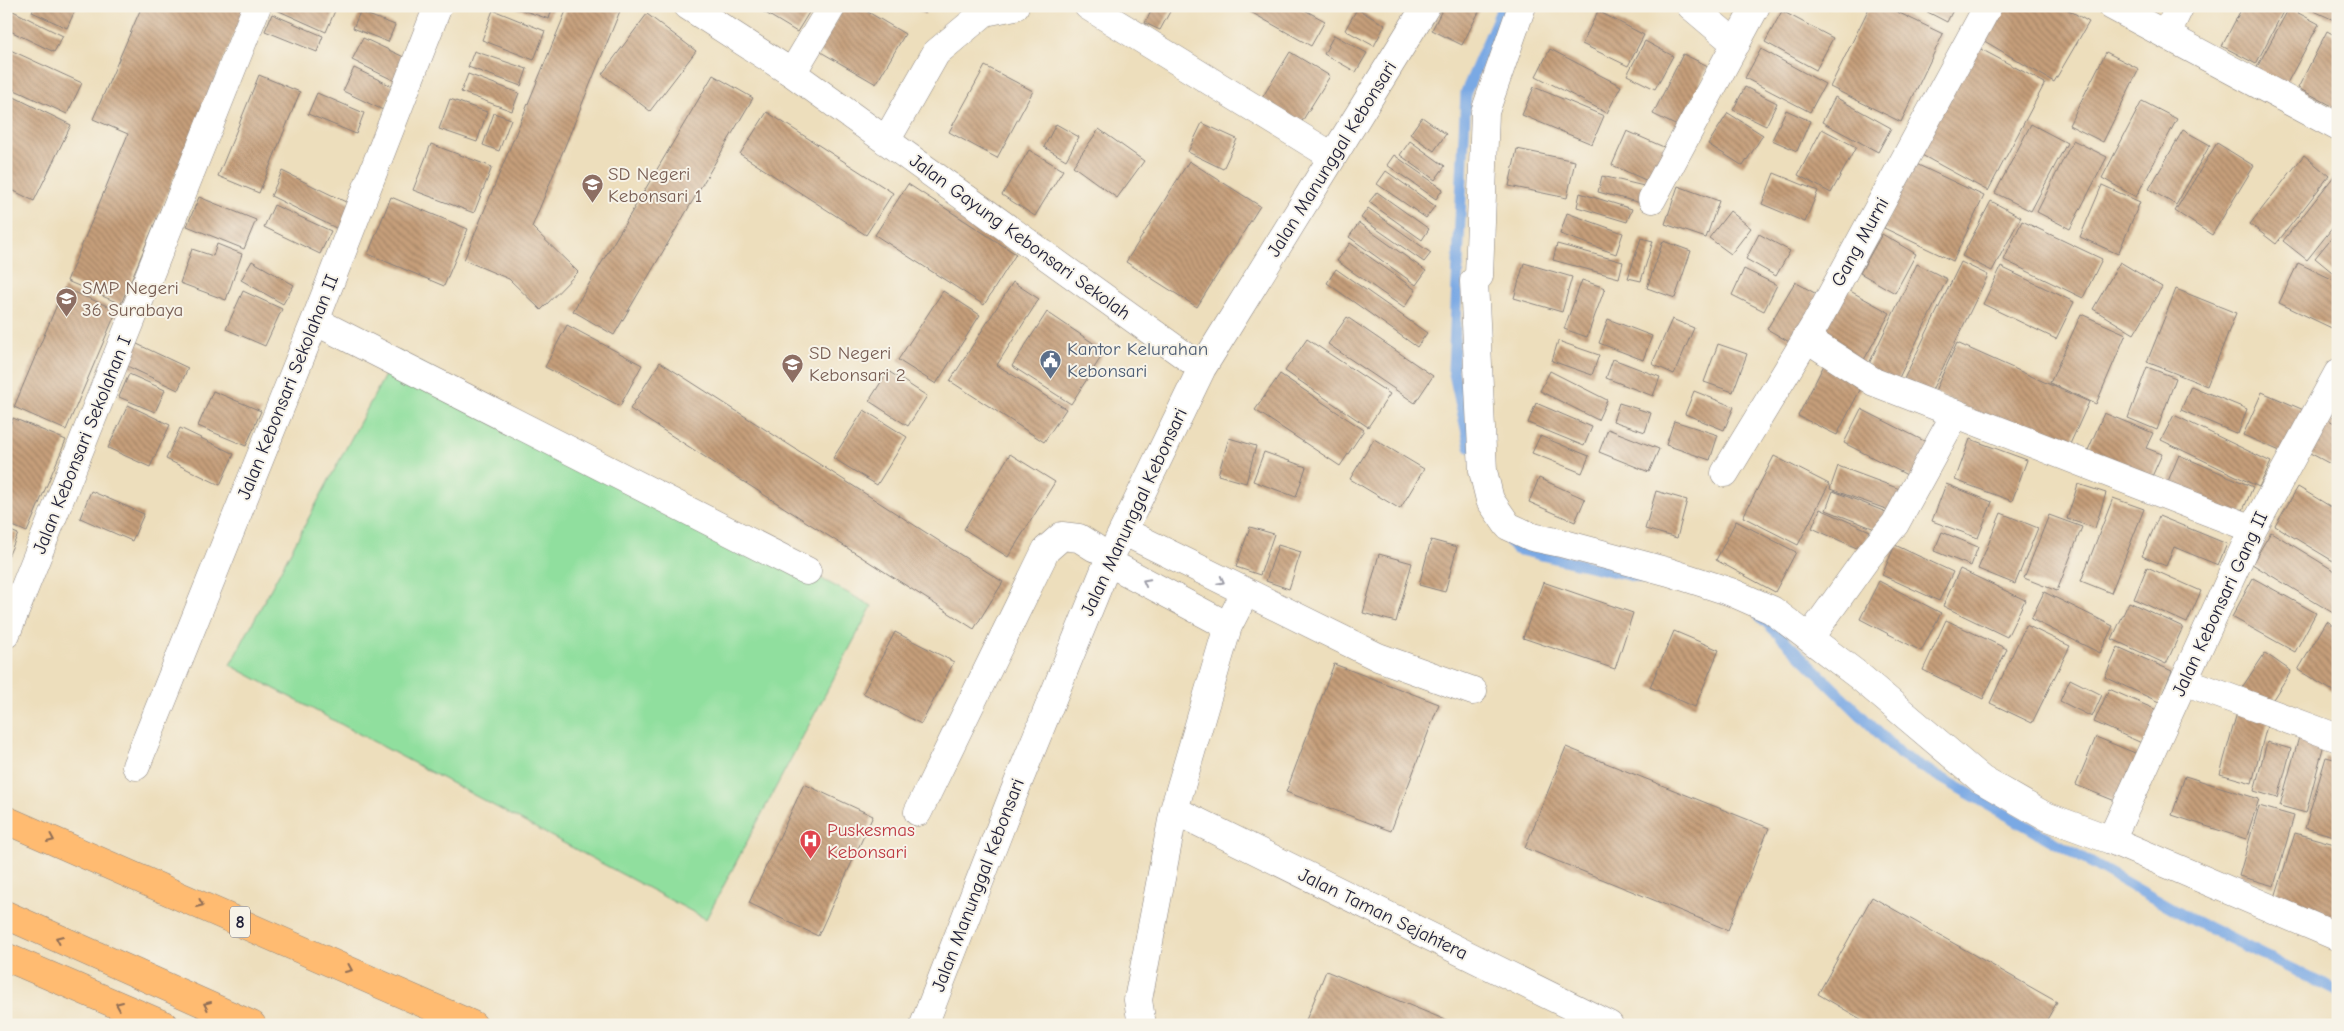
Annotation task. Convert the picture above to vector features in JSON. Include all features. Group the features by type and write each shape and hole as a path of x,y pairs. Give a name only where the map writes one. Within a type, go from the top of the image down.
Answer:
{"highway":[{"name":"8","path":"6,820 473,1025"},
{"path":"6,915 252,1025"},
{"path":"6,957 164,1025"}],"street":[{"name":"Jalan Kebonsari Sekolahan I","path":"6,634 257,6"},
{"name":"Jalan Kebonsari Sekolahan II","path":"136,766 315,321 438,6"},
{"name":"Jalan Gayung Kebonsari Sekolah","path":"688,6 792,73 1202,368"},
{"path":"792,73 832,6"},
{"path":"886,141 936,53 985,12 1015,6"},
{"path":"1088,6 1332,156"},
{"name":"Jalan Manunggal Kebonsari","path":"924,1025 1082,622 1101,555 1125,526 1202,368 1426,6"},
{"path":"1522,6 1486,112 1479,276 1474,281 1482,471 1490,500 1508,526 1532,538 1561,543 1660,569 1731,592 1772,610 1810,637 1982,780 2043,815 2110,840 2338,938"},
{"path":"1691,6 1736,44"},
{"path":"1652,199 1756,6"},
{"name":"Gang Murni","path":"1725,473 1806,338 1988,6"},
{"path":"2112,6 2338,127"},
{"path":"2166,35 2180,6"},
{"path":"315,321 807,571"},
{"path":"1806,338 1874,382 2253,529"},
{"name":"Jalan Kebonsari Gang II","path":"2110,840 2253,529 2338,373"},
{"path":"1810,637 1866,559 1895,524 1956,413"},
{"path":"1125,526 1245,593 1378,656 1473,691"},
{"path":"918,812 1046,550 1062,536 1079,538 1101,555 1228,626"},
{"path":"1142,1025 1138,1000 1174,810 1228,626 1245,593"},
{"path":"2184,681 2338,738"},
{"name":"Jalan Taman Sejahtera","path":"1174,810 1597,1022"}],"green space":[{"path":"398,351 872,606 706,919 230,665"}],"building":[{"path":"35,6 77,6 67,28 32,12"},
{"path":"142,6 246,6 121,304 67,281 128,134 93,119"},
{"path":"268,6 337,6 326,32"},
{"path":"510,6 553,6 549,19"},
{"path":"568,6 622,6 532,227 578,272 541,310 509,279 464,260"},
{"path":"754,6 813,6 797,32"},
{"path":"844,6 858,6 905,34 876,84 819,51"},
{"path":"911,6 929,6 925,14"},
{"path":"1154,6 1173,6 1160,30 1145,23"},
{"path":"1240,6 1297,6 1325,21 1311,46"},
{"path":"1444,6 1482,6 1462,45 1432,30"},
{"path":"1870,6 1885,6 1943,34 1901,122 1830,87"},
{"path":"1916,6 1955,6 1947,22"},
{"path":"2000,6 2062,6 2089,22 2054,82 1981,39"},
{"path":"2243,6 2286,6 2256,64 2222,46"},
{"path":"2303,6 2338,6 2338,18 2336,21"},
{"path":"7,8 63,36 54,52 6,29"},
{"path":"2289,8 2319,24 2286,85 2256,69"},
{"path":"1357,9 1385,25 1374,46 1345,30"},
{"path":"493,10 545,31 534,60 482,40"},
{"path":"1598,11 1644,35 1628,66 1582,44"},
{"path":"1782,11 1833,38 1816,70 1765,42"},
{"path":"360,12 395,25 388,42 353,28"},
{"path":"272,14 323,36 317,52 265,31"},
{"name":"SD Negeri Kebonsari 1","path":"647,14 696,51 650,111 602,74"},
{"path":"2327,31 2338,37 2338,109 2298,88"},
{"path":"1334,35 1367,53 1356,72 1324,54"},
{"path":"363,38 406,58 395,81 352,60"},
{"path":"1645,41 1673,56 1655,89 1627,75"},
{"path":"1975,46 2045,83 1988,191 1918,153"},
{"path":"6,48 82,83 67,114 6,86"},
{"path":"1550,49 1621,86 1607,113 1536,76"},
{"path":"1761,49 1825,84 1810,112 1745,78"},
{"path":"474,51 527,69 521,86 468,67"},
{"path":"1290,52 1330,76 1301,123 1262,98"},
{"path":"2106,52 2139,69 2103,142 2069,125"},
{"path":"1683,54 1708,66 1679,127 1653,114"},
{"path":"985,66 1033,91 997,158 949,132"},
{"path":"354,68 394,87 383,110 343,91"},
{"path":"468,74 519,93 512,111 461,92"},
{"path":"259,75 300,92 259,193 218,176"},
{"name":"SD Negeri Kebonsari 1","path":"713,75 753,98 614,335 573,311"},
{"path":"1534,87 1604,116 1592,144 1522,115"},
{"path":"1745,87 1777,103 1766,126 1733,110"},
{"path":"6,93 71,125 34,201 6,187"},
{"path":"317,93 364,113 356,134 308,114"},
{"path":"1835,97 1891,128 1878,152 1822,122"},
{"path":"450,99 487,112 477,142 439,129"},
{"path":"2142,101 2177,119 2136,197 2102,178"},
{"path":"1786,110 1810,121 1797,151 1772,140"},
{"path":"767,112 893,193 866,235 740,154"},
{"path":"494,113 511,119 499,151 483,145"},
{"path":"1728,113 1763,135 1743,166 1708,144"},
{"path":"1422,117 1446,134 1434,151 1410,134"},
{"path":"1202,123 1237,139 1223,169 1188,152"},
{"path":"1056,124 1079,137 1066,160 1044,147"},
{"path":"2031,124 2067,143 2031,211 1995,193"},
{"path":"1099,129 1144,161 1117,198 1073,166"},
{"path":"1822,129 1856,147 1831,193 1798,175"},
{"path":"2183,130 2210,145 2176,205 2149,189"},
{"path":"1627,131 1666,148 1650,182 1612,165"},
{"path":"2073,140 2107,157 2070,229 2037,212"},
{"path":"1410,141 1445,166 1435,180 1400,155"},
{"path":"2217,143 2254,166 2212,235 2175,211"},
{"path":"431,144 492,167 474,213 413,190"},
{"path":"1517,149 1575,161 1567,198 1509,186"},
{"path":"1029,150 1063,170 1035,216 1002,195"},
{"path":"1394,155 1443,189 1436,199 1387,165"},
{"path":"2304,155 2329,176 2276,244 2250,224"},
{"path":"1189,161 1260,206 1197,307 1126,262"},
{"path":"1914,163 1984,196 1953,261 1884,228"},
{"path":"282,171 352,205 340,230 271,196"},
{"path":"1386,171 1435,206 1426,218 1377,184"},
{"path":"2338,171 2338,221 2307,260 2283,241"},
{"path":"1774,173 1818,191 1805,222 1762,204"},
{"path":"1602,176 1644,186 1641,203 1598,192"},
{"path":"908,184 1016,254 984,305 875,235"},
{"path":"2102,185 2140,202 2118,254 2080,237"},
{"path":"1678,186 1719,201 1706,238 1665,224"},
{"path":"1377,192 1429,229 1422,240 1369,202"},
{"path":"1580,193 1632,209 1627,222 1577,207"},
{"path":"199,197 256,220 244,249 187,226"},
{"path":"391,197 468,229 444,286 368,254"},
{"path":"1991,201 2021,217 1992,271 1962,256"},
{"path":"274,205 331,231 320,254 264,227"},
{"path":"1368,208 1431,253 1424,262 1361,218"},
{"path":"1730,211 1751,228 1731,254 1709,238"},
{"path":"1567,213 1623,233 1616,254 1560,234"},
{"path":"2022,221 2102,259 2083,298 2004,260"},
{"path":"1359,223 1426,271 1416,285 1349,237"},
{"path":"2338,230 2338,277 2315,258"},
{"path":"1759,234 1790,251 1776,276 1746,259"},
{"path":"1882,234 1916,254 1895,293 1860,273"},
{"path":"1641,238 1653,241 1641,281 1628,278"},
{"path":"1663,241 1691,251 1675,298 1647,288"},
{"path":"1350,243 1416,290 1404,308 1337,261"},
{"path":"217,244 242,254 226,300 180,283 192,249 213,256"},
{"path":"1557,244 1623,262 1619,278 1553,260"},
{"path":"252,261 294,285 283,304 241,280"},
{"path":"1961,262 1988,275 1930,394 1903,381"},
{"path":"2120,262 2162,287 2134,334 2093,309"},
{"path":"1524,263 1572,277 1562,312 1514,298"},
{"path":"2298,263 2338,282 2338,331 2279,303"},
{"path":"1917,264 1947,279 1895,386 1865,372"},
{"path":"2001,267 2074,302 2056,339 1983,304"},
{"path":"1336,269 1427,333 1417,347 1327,283"},
{"path":"1744,269 1777,285 1764,311 1732,295"},
{"path":"1582,280 1605,288 1587,337 1564,329"},
{"path":"1013,282 1039,299 997,365 1066,409 1044,442 950,381"},
{"path":"1795,282 1820,296 1791,343 1767,329"},
{"path":"1843,287 1890,313 1860,367 1814,342"},
{"path":"64,288 117,310 66,430 14,407"},
{"path":"2176,289 2236,313 2207,386 2147,362"},
{"path":"243,291 282,309 265,346 226,329"},
{"path":"943,291 980,315 936,384 898,360"},
{"path":"1047,312 1105,351 1071,404 1012,366"},
{"path":"2081,314 2126,334 2096,404 2050,383"},
{"path":"1347,317 1433,376 1415,403 1328,344"},
{"path":"1608,319 1652,336 1643,360 1599,343"},
{"path":"1672,319 1694,328 1674,374 1652,364"},
{"path":"567,325 642,365 620,406 545,367"},
{"path":"1307,339 1390,394 1368,427 1285,371"},
{"path":"1558,341 1599,355 1592,375 1552,361"},
{"path":"1957,343 2089,402 2066,453 1934,393"},
{"path":"137,344 188,368 178,390 127,366"},
{"path":"1718,344 1747,354 1733,392 1704,382"},
{"path":"1613,359 1660,377 1653,396 1606,378"},
{"path":"660,362 1003,582 974,629 630,409"},
{"path":"1825,363 1864,382 1837,435 1798,416"},
{"path":"2147,367 2176,378 2157,430 2128,418"},
{"path":"888,371 927,396 908,426 869,401"},
{"path":"1550,371 1607,400 1598,420 1540,391"},
{"path":"129,374 165,390 155,412 119,397"},
{"path":"1280,374 1364,430 1340,466 1255,410"},
{"path":"2191,386 2247,409 2238,434 2181,410"},
{"path":"213,391 261,411 246,446 198,426"},
{"path":"1694,391 1734,407 1724,430 1685,414"},
{"path":"2262,392 2306,411 2287,454 2243,435"},
{"path":"1536,403 1592,427 1584,446 1528,423"},
{"path":"1619,403 1651,413 1645,432 1613,421"},
{"path":"2338,404 2338,419 2331,416"},
{"path":"128,405 170,425 150,467 108,448"},
{"path":"1861,409 1932,445 1915,479 1844,443"},
{"path":"864,410 907,437 877,485 833,458"},
{"path":"2104,413 2153,433 2146,448 2162,454 2150,481 2086,455"},
{"path":"2174,415 2271,462 2259,487 2161,440"},
{"path":"13,418 66,440 27,532 6,523 6,435"},
{"path":"2327,419 2338,425 2338,468 2308,452"},
{"path":"1674,421 1718,435 1710,460 1666,445"},
{"path":"180,428 234,454 220,485 166,459"},
{"path":"1608,429 1659,449 1649,472 1599,452"},
{"path":"1540,436 1589,456 1582,473 1532,453"},
{"path":"1229,438 1256,446 1246,483 1218,475"},
{"path":"1374,439 1424,469 1400,509 1350,479"},
{"path":"1970,439 2027,460 2012,501 1955,480"},
{"path":"1264,452 1306,467 1296,497 1253,481"},
{"path":"1010,454 1055,482 1008,557 964,529"},
{"path":"2179,455 2253,487 2240,517 2166,486"},
{"path":"1774,456 1829,484 1798,545 1743,517"},
{"path":"1838,466 1905,491 1897,513 1830,489"},
{"path":"1539,478 1585,499 1575,522 1529,502"},
{"path":"1946,484 1992,502 1978,538 1932,521"},
{"path":"2078,484 2106,493 2095,528 2067,519"},
{"path":"2298,487 2338,511 2338,564 2275,526"},
{"path":"91,491 144,514 132,541 80,518"},
{"path":"1656,491 1687,500 1677,538 1645,529"},
{"path":"1833,491 1886,512 1880,531 1826,510"},
{"path":"2113,498 2144,509 2111,593 2081,581"},
{"path":"1820,509 1870,531 1861,550 1812,528"},
{"path":"2001,513 2038,528 2015,584 1978,569"},
{"path":"2049,515 2082,527 2057,591 2024,578"},
{"path":"2159,516 2227,544 2218,565 2174,547 2166,566 2142,556"},
{"path":"1736,521 1796,552 1775,592 1716,560"},
{"path":"1250,527 1274,534 1260,575 1236,567"},
{"path":"6,529 18,534 6,561"},
{"path":"1942,532 1978,547 1971,566 1934,551"},
{"path":"2271,532 2338,573 2338,616 2252,564"},
{"path":"1431,540 1457,547 1445,592 1419,585"},
{"path":"1278,545 1301,552 1289,589 1266,581"},
{"path":"1895,545 1953,572 1939,601 1882,575"},
{"path":"1379,554 1412,563 1396,622 1363,613"},
{"path":"2147,567 2201,591 2187,623 2134,599"},
{"path":"1960,569 2025,600 2007,637 1943,606"},
{"path":"2253,578 2316,613 2295,652 2232,617"},
{"path":"1879,581 1941,613 1921,651 1860,619"},
{"path":"1543,582 1633,613 1615,669 1523,638"},
{"path":"2044,592 2113,626 2100,653 2031,619"},
{"path":"2129,602 2183,627 2166,664 2112,639"},
{"path":"1946,620 2007,649 1983,699 1923,670"},
{"path":"2327,621 2338,628 2338,694 2298,670"},
{"path":"2026,625 2070,646 2032,723 1990,703"},
{"path":"1674,631 1719,650 1695,707 1650,687"},
{"path":"895,632 954,662 921,724 863,693"},
{"path":"2118,647 2172,671 2159,702 2105,677"},
{"path":"2265,653 2291,671 2268,707 2241,689"},
{"path":"1334,664 1439,704 1391,831 1286,792"},
{"path":"2070,679 2102,695 2092,717 2060,701"},
{"path":"2109,689 2159,711 2144,744 2094,722"},
{"path":"2238,709 2269,718 2252,783 2220,774"},
{"path":"2096,737 2140,755 2120,803 2076,785"},
{"path":"2299,737 2324,744 2306,813 2280,806"},
{"path":"2267,742 2291,749 2278,798 2254,791"},
{"path":"1566,747 1769,828 1728,930 1525,848"},
{"path":"2326,757 2338,760 2338,837 2305,828"},
{"path":"2185,776 2259,799 2246,839 2172,815"},
{"name":"Puskesmas Kebonsari","path":"804,784 873,816 818,936 749,903"},
{"path":"2259,806 2294,816 2274,886 2239,876"},
{"path":"2295,833 2338,845 2338,901 2332,919 2274,901"},
{"path":"1872,897 2057,1002 2044,1025 1871,1025 1818,994"},
{"path":"1326,971 1458,1025 1304,1025"}],"waterway":[{"path":"1470,447 1453,369 1466,92 1503,6"},
{"path":"1503,531 1515,549 1641,578"},
{"path":"1759,615 1901,755 2183,915 2338,992"}],"place":[{"name":"SD Negeri Kebonsari 1","path":"592,204"},
{"name":"SMP Negeri 36 Surabaya","path":"66,318"},
{"name":"Kantor Kelurahan Kebonsari","path":"1051,379"},
{"name":"SD Negeri Kebonsari 2","path":"793,383"},
{"name":"Puskesmas Kebonsari","path":"811,860"}]}
